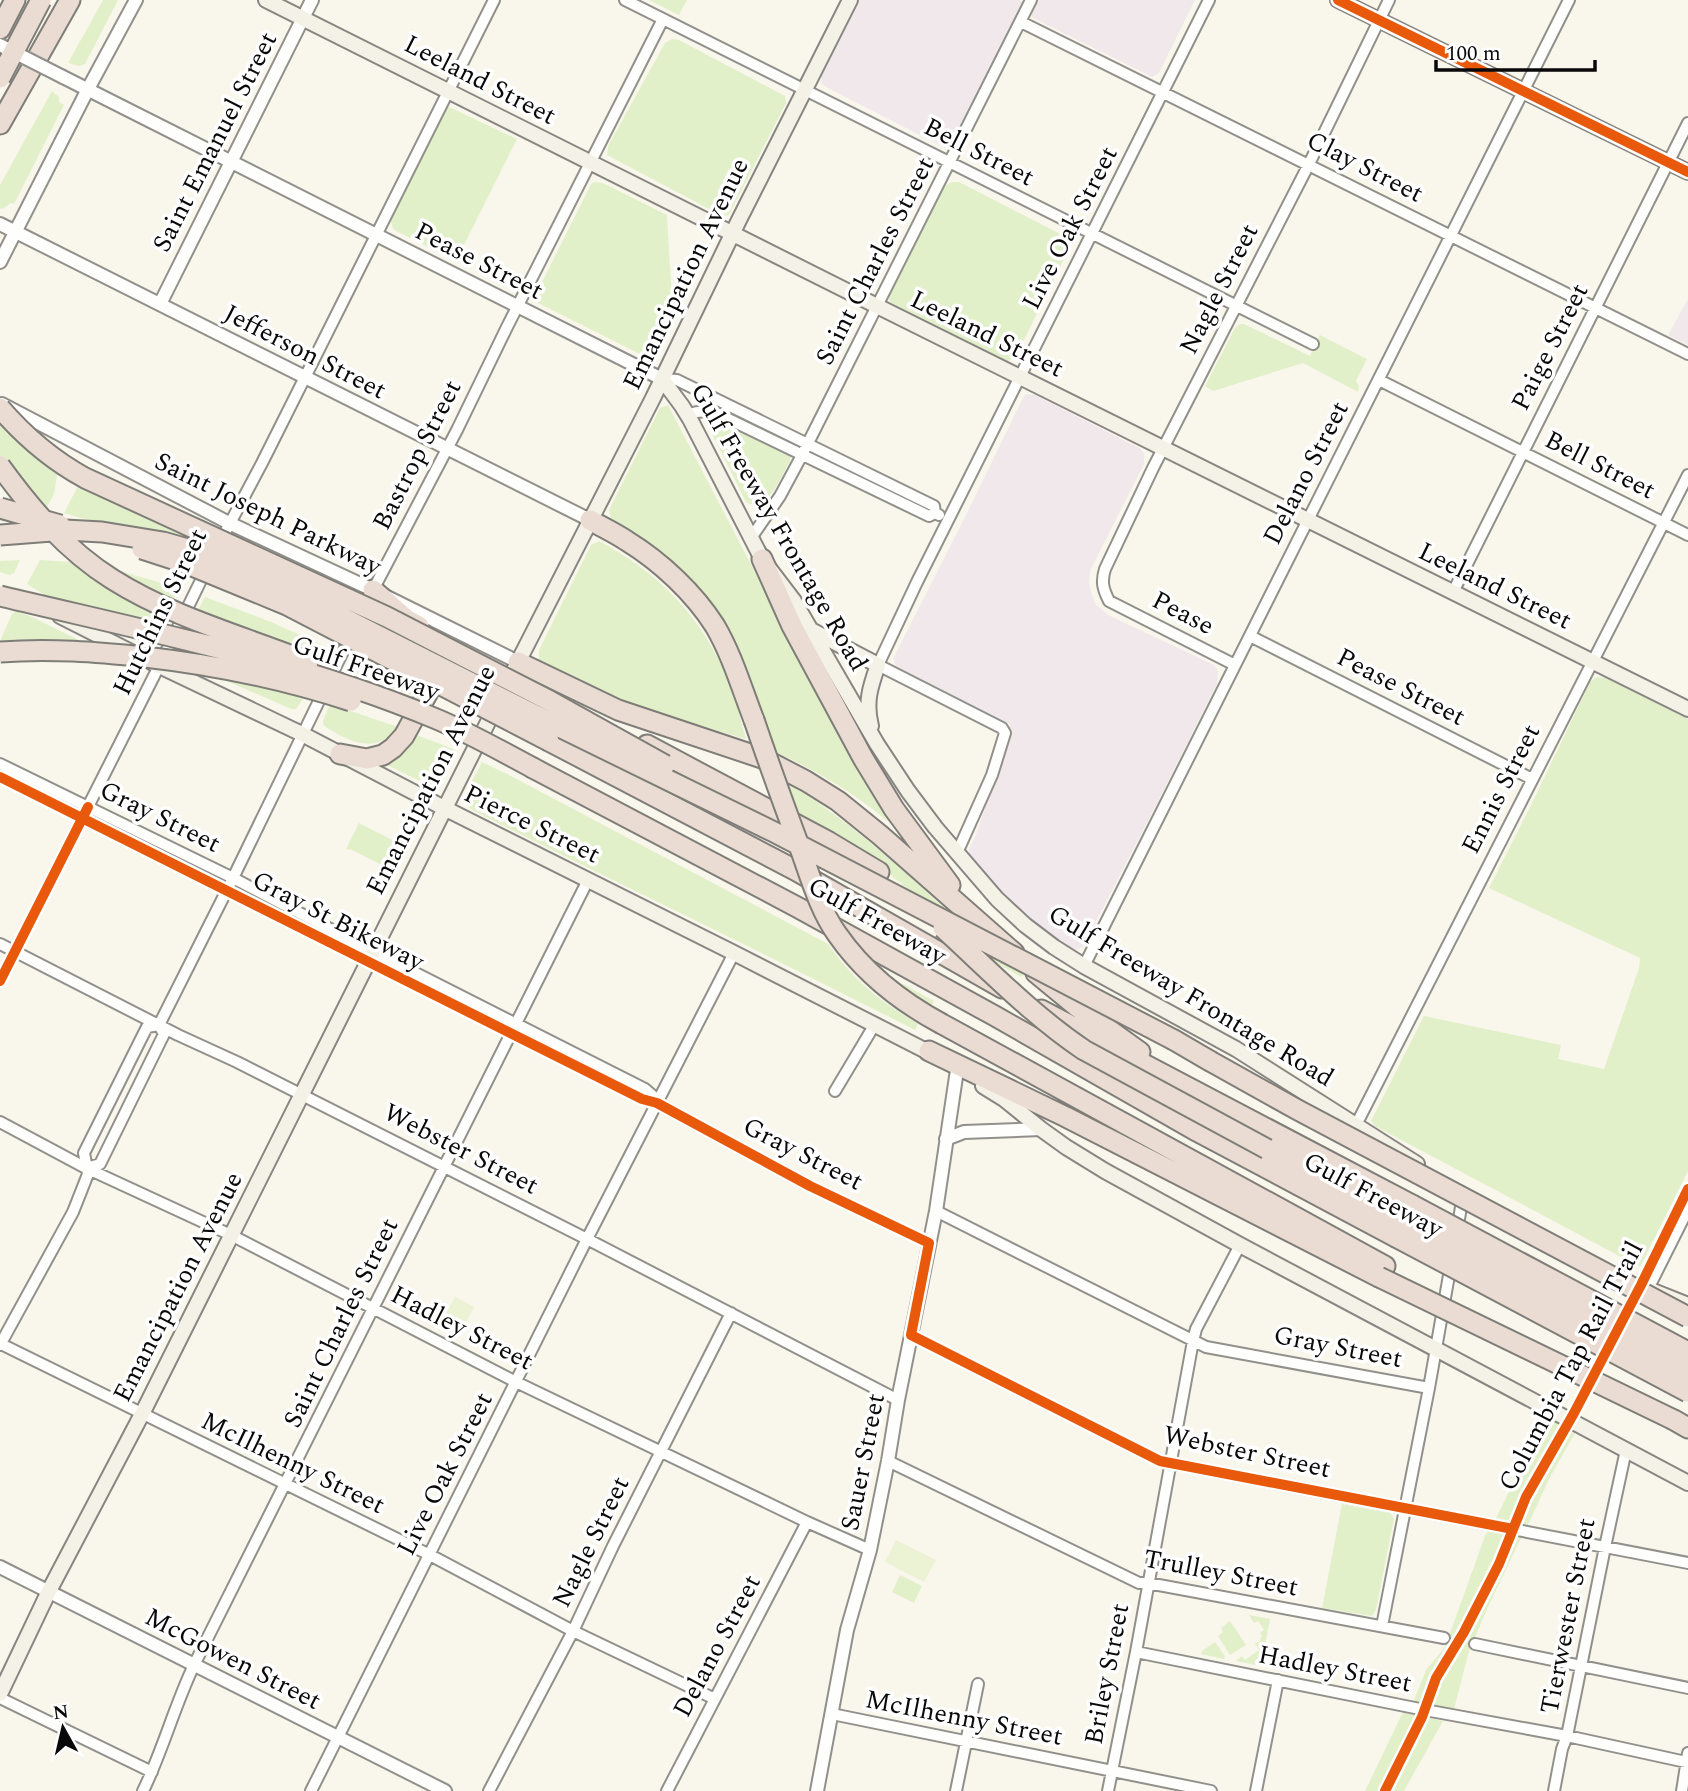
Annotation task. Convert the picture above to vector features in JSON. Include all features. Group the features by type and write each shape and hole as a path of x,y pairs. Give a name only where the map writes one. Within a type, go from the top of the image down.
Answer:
{"highway":[{"path":"0,5 2,0"},
{"path":"0,29 15,0"},
{"path":"0,78 41,0"},
{"path":"0,124 70,0"},
{"path":"0,408 33,443 85,478 328,589 443,645 550,701 712,792 776,833"},
{"path":"0,466 36,514 65,542 110,578 140,596 172,611 323,667 437,719"},
{"name":"Gulf Freeway","path":"0,508 126,544 231,581 287,605 549,741 794,870 1068,1026 1183,1084 1688,1392"},
{"path":"590,520 628,541 676,579 715,627 734,667 819,901 836,933 878,980 900,999 942,1024 1382,1272"},
{"path":"0,535 65,530 102,532 163,542 219,558 776,833 1174,1040 1296,1109 1688,1317"},
{"path":"762,559 792,626 880,787 976,919"},
{"path":"373,590 406,619 466,650 618,710 762,758 806,781 838,801 880,835 1076,1006 1183,1084"},
{"name":"Gulf Freeway","path":"0,596 302,672 437,719 808,913 1193,1129 1404,1221 1688,1352"},
{"path":"340,754 367,759 383,755 393,748 404,736 450,654 466,650"},
{"path":"0,652 96,652 232,670 295,684 390,714 534,768"},
{"name":"Gulf Freeway","path":"515,668 879,872 908,895 1041,1018 1084,1050 1688,1373"},
{"path":"929,1051 1382,1272 1681,1424"}],"main road":[{"name":"Leeland Street","path":"266,0 1688,709"},
{"name":"Emancipation Avenue","path":"0,1696 49,1591 303,1095 372,951 662,379 732,233 850,0"},
{"path":"1338,0 1688,172"},
{"name":"Gulf Freeway Frontage Road","path":"662,379 687,415 762,559 794,601 908,792 997,899 1025,925 1084,966 1236,1049 1463,1194 1610,1271 1688,1305"},
{"name":"Pierce Street","path":"0,585 159,666 302,734 929,1051"},
{"path":"811,631 878,664 867,712 877,744"},
{"path":"929,1051 1004,1098 1041,1129 1105,1171 1688,1483"}],"street":[{"path":"0,262 136,0"},
{"name":"Saint Emanuel Street","path":"160,304 312,0"},
{"name":"Hutchins Street","path":"0,981 494,0"},
{"name":"Bell Street","path":"625,0 1313,344"},
{"name":"Saint Charles Street","path":"751,538 779,496 808,444 1031,0"},
{"name":"Live Oak Street","path":"878,664 1209,0"},
{"name":"Nagle Street","path":"1109,601 1103,589 1105,569 1389,0"},
{"name":"Delano Street","path":"1084,966 1569,0"},
{"name":"Bastrop Street","path":"159,1025 373,590 447,449 663,19"},
{"name":"Clay Street","path":"1021,22 1688,354"},
{"name":"Pease Street","path":"0,45 662,379 677,380 934,506 935,513"},
{"name":"Paige Street","path":"1453,592 1688,123"},
{"name":"Jefferson Street","path":"0,224 590,520"},
{"name":"Bell Street","path":"1379,380 1688,535"},
{"name":"Saint Joseph Parkway","path":"0,402 229,523 373,590 515,668"},
{"name":"Pease Street","path":"687,415 705,410 714,412 929,516 935,513"},
{"name":"Ennis Street","path":"1356,1125 1688,475"},
{"name":"Pease Street","path":"935,513 948,520"},
{"name":"Pease","path":"1109,601 1235,666"},
{"name":"Pease Street","path":"1250,636 1532,779"},
{"path":"878,664 1002,728 1005,733 992,775 957,853"},
{"name":"Gray Street","path":"0,764 233,878 645,1089 657,1103 810,1186 929,1243"},
{"name":"Saint Charles Street","path":"143,1791 194,1665 588,880"},
{"name":"Webster Street","path":"0,944 587,1239 898,1400"},
{"name":"Live Oak Street","path":"311,1791 587,1239 734,953"},
{"path":"835,1091 875,1024"},
{"name":"Bastrop Street","path":"0,1345 73,1212 88,1174 84,1153 147,1027 159,1025"},
{"name":"Bastrop Street","path":"86,1168 100,1164 164,1034 159,1025"},
{"name":"Sauer Street","path":"817,1791 846,1630 870,1550 888,1461 936,1211 957,1070"},
{"name":"Hadley Street","path":"0,1122 86,1168 231,1235 516,1382 870,1550"},
{"path":"946,1139 964,1132 1041,1129"},
{"path":"1382,1626 1429,1388 1463,1194"},
{"path":"1648,1289 1688,1209"},
{"name":"Gray Street","path":"936,1211 1206,1347 1429,1388"},
{"name":"Briley Street","path":"1108,1791 1193,1341 1196,1329 1240,1245"},
{"name":"Nagle Street","path":"489,1791 573,1631 731,1313"},
{"name":"Webster Street","path":"911,1335 1160,1461 1688,1563"},
{"name":"McIlhenny Street","path":"0,1345 430,1555 573,1631 715,1699"},
{"name":"Tierwester Street","path":"1554,1791 1626,1450"},
{"name":"Trulley Street","path":"888,1461 1139,1583 1444,1638"},
{"name":"Delano Street","path":"667,1791 807,1522"},
{"name":"McGowen Street","path":"0,1567 445,1791"},
{"path":"1475,1644 1688,1688"},
{"name":"Hadley Street","path":"1136,1652 1688,1760"},
{"path":"1256,1791 1278,1680"},
{"path":"956,1791 978,1684"},
{"path":"0,1696 152,1772"},
{"name":"McIlhenny Street","path":"832,1714 1211,1791"},
{"path":"1682,1791 1688,1760"}],"shaded area":[{"path":"860,0 1023,2 955,139 947,149 824,86 821,82"},
{"path":"1038,0 1195,0 1159,73 1152,77 1032,17"},
{"path":"1688,299 1688,345 1668,335"},
{"path":"1027,394 1035,395 1141,449 1144,453 1144,464 1090,571 1089,583 1096,605 1108,615 1214,665 1218,671 1217,684 1158,801 1085,943 1076,950 1069,948 1026,916 1001,892 969,854 1010,724 896,666 893,659"}],"green space":[{"path":"103,0 118,0 85,64 79,66 68,63"},
{"path":"649,0 687,0 679,15"},
{"path":"672,39 679,40 785,96 786,103 729,215 722,216 607,155 608,146 665,43"},
{"path":"52,91 64,105 14,204 2,209 0,185"},
{"path":"449,107 517,139 456,261 396,231 390,219 443,112"},
{"path":"959,182 1068,238 1070,243 1015,358 1007,361 890,302 891,292 943,187"},
{"path":"603,183 667,215 673,317 652,356 640,354 538,303 535,297 591,184"},
{"path":"1240,324 1310,356 1320,335 1367,359 1356,381 1358,392 1303,363 1213,391 1205,386 1235,328"},
{"path":"668,405 780,620 891,817 887,821 832,782 772,750 742,660 731,635 713,609 645,541 611,520 609,510 660,408"},
{"path":"716,418 787,451 791,456 778,484 767,499 754,505 746,502 708,426 708,422"},
{"path":"0,419 58,469 54,494 47,507 35,503 0,458"},
{"path":"80,482 202,544 122,530 64,513"},
{"path":"599,541 641,567 690,615 704,634 727,677 746,739 610,697 542,664 539,660 539,650 591,545"},
{"path":"20,560 14,573 9,575 0,572 0,561"},
{"path":"40,560 80,564 165,616 160,626 53,600 27,584"},
{"path":"106,567 179,588 171,604"},
{"path":"205,597 329,648 323,662 195,615"},
{"path":"16,611 83,642 0,641 12,614"},
{"path":"354,660 416,692 414,696 348,671"},
{"path":"1597,677 1606,678 1688,719 1688,1171 1640,1267 1375,1126 1371,1121 1424,1016 1561,1045 1558,1059 1604,1069 1639,968 1640,958 1489,888 1590,682"},
{"path":"220,678 304,697 296,709 291,709"},
{"path":"330,704 398,727 390,736 372,744 352,741 323,725"},
{"path":"414,734 456,750 437,785 433,787 389,766 388,763 406,747"},
{"path":"482,762 828,944 868,989 918,1024 915,1030 472,810 468,805 467,793"},
{"path":"783,781 816,801 877,848 1023,974 1021,977 977,952 934,910 883,869 797,818"},
{"path":"359,823 408,848 396,872 346,849"},
{"path":"876,969 934,1001 930,1009"},
{"path":"455,1297 474,1307 465,1325 445,1315"},
{"path":"1546,1417 1575,1433 1549,1479 1528,1525 1496,1518"},
{"path":"1342,1504 1390,1513 1394,1518 1376,1610 1372,1616 1322,1608"},
{"path":"1490,1528 1522,1536 1469,1651 1454,1709 1413,1703 1426,1670 1445,1647"},
{"path":"896,1540 936,1560 924,1582 885,1562"},
{"path":"900,1575 922,1586 914,1603 892,1592"},
{"path":"1249,1615 1270,1619 1261,1666 1236,1661 1242,1656 1245,1660 1259,1650 1255,1644 1261,1640 1260,1633 1264,1630 1258,1621 1254,1623"},
{"path":"1230,1621 1246,1645 1230,1655 1218,1636 1223,1632 1221,1628"},
{"path":"1215,1642 1225,1656 1224,1659 1201,1654"},
{"path":"1403,1712 1443,1721 1404,1791 1365,1791"}],"cycle path":[{"path":"1338,0 1688,172"},
{"name":"Gray St Bikeway","path":"0,777 642,1099 657,1103 810,1186 929,1243 911,1335 1160,1461 1513,1529"},
{"path":"0,981 88,807"},
{"name":"Columbia Tap Rail Trail","path":"1385,1791 1422,1717 1436,1678 1464,1632 1499,1564 1526,1497 1574,1413 1688,1189"}]}
